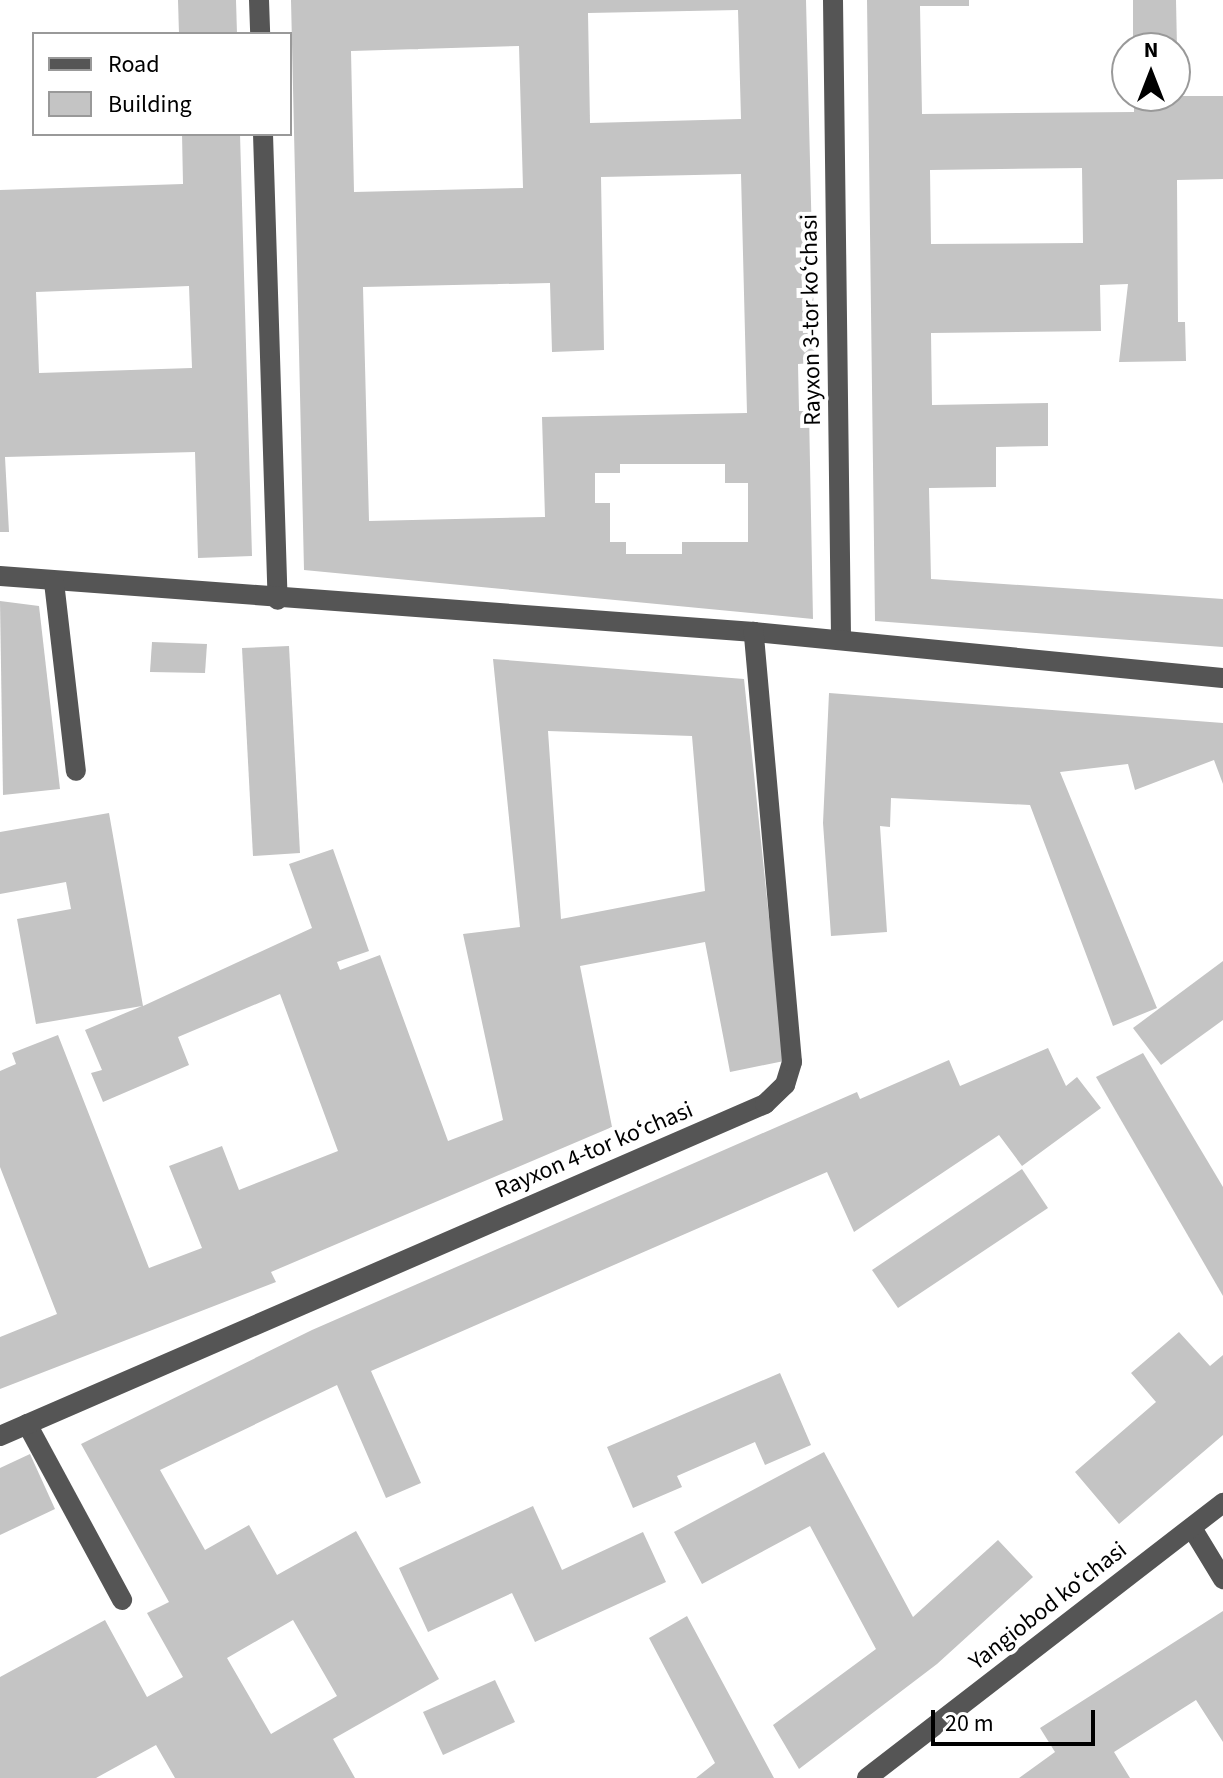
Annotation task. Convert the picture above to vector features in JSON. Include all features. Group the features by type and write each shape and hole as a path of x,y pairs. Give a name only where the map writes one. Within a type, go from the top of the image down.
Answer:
{"street":[{"path":"259,0 260,32"},
{"name":"Rayxon 3-tor koʻchasi","path":"833,0 841,640"},
{"path":"263,136 278,600"},
{"path":"0,576 278,600 754,632 1223,678"},
{"path":"54,582 76,771"},
{"name":"Rayxon 4-tor koʻchasi","path":"0,1436 765,1104 785,1085 792,1062 754,632"},
{"path":"27,1424 122,1600"},
{"name":"Yangiobod koʻchasi","path":"867,1778 1223,1503"},
{"path":"1192,1528 1223,1579"}],"building":[{"path":"178,0 236,0 237,32 179,32"},
{"path":"291,0 806,0 815,363 798,364 799,411 809,411 813,619 304,570","holes":["738,10 741,119 590,123 588,13","519,46 523,188 354,192 351,51","741,174 747,413 542,417 545,517 369,521 363,287 550,283 552,352 604,350 601,177","620,464 725,464 725,483 748,483 748,542 682,542 682,554 626,554 626,542 610,542 610,503 595,503 595,473 620,473"]},
{"path":"867,0 969,0 969,6 920,6 922,114 1191,112 1191,96 1223,96 1223,179 1177,180 1178,322 1185,322 1186,361 1119,362 1128,284 1100,285 1101,331 931,333 932,405 1048,403 1048,446 996,447 996,487 929,488 931,579 1223,599 1223,647 875,621","holes":["1082,168 1083,243 931,244 930,170"]},
{"path":"1133,0 1176,0 1177,32 1133,32"},
{"path":"182,136 240,136 252,556 198,558 195,452 5,457 9,532 0,532 0,190 183,184","holes":["189,286 192,368 39,373 36,292"]},
{"path":"0,601 39,606 60,789 3,795"},
{"path":"152,642 207,644 205,673 150,672"},
{"path":"289,646 300,853 253,856 242,648"},
{"path":"493,659 744,679 784,1061 730,1072 705,942 580,966 612,1127 271,1272 276,1282 0,1389 0,1337 57,1314 0,1167 0,1071 16,1064 12,1053 58,1035 149,1268 202,1248 169,1166 222,1146 239,1190 338,1151 280,994 178,1037 189,1065 103,1102 91,1073 102,1070 85,1030 142,1006 36,1024 17,919 71,909 66,882 0,894 0,832 109,813 143,1006 312,928 289,864 333,849 369,951 337,962 340,970 380,955 448,1141 503,1120 463,934 520,927","holes":["548,731 692,736 705,891 561,919"]},
{"path":"829,693 1223,723 1223,784 1214,760 1135,790 1128,764 1060,772 1157,1008 1113,1026 1030,805 891,798 890,827 880,826 887,932 831,936 823,823"},
{"path":"1223,961 1223,1020 1161,1065 1133,1028"},
{"path":"1048,1048 1066,1086 1077,1077 1101,1108 1022,1166 999,1135 854,1232 827,1172 371,1371 421,1483 386,1498 337,1385 160,1470 205,1550 249,1525 277,1575 356,1531 439,1679 333,1739 355,1778 175,1778 156,1745 96,1778 0,1778 0,1677 105,1620 147,1697 183,1677 147,1613 169,1602 81,1444 312,1330 857,1092 860,1099 949,1060 960,1086","holes":["293,1620 337,1696 271,1734 227,1658"]},
{"path":"1143,1053 1223,1187 1223,1296 1096,1077"},
{"path":"1022,1169 1048,1208 898,1308 872,1270"},
{"path":"1179,1332 1210,1366 1223,1355 1223,1435 1119,1524 1075,1472 1156,1402 1131,1373"},
{"path":"780,1373 811,1445 765,1465 755,1442 677,1476 682,1487 633,1508 607,1447"},
{"path":"824,1452 913,1617 998,1540 1033,1577 937,1664 799,1769 773,1725 876,1649 810,1526 702,1584 674,1532"},
{"path":"30,1454 55,1509 0,1535 0,1468"},
{"path":"533,1506 562,1570 643,1532 666,1582 535,1642 512,1593 428,1632 399,1568"},
{"path":"1223,1611 1223,1742 1196,1700 1114,1752 1130,1778 1019,1778 1055,1752 1040,1728"},
{"path":"687,1616 774,1778 696,1778 715,1763 649,1638"},
{"path":"495,1680 515,1722 443,1755 423,1712"}]}
